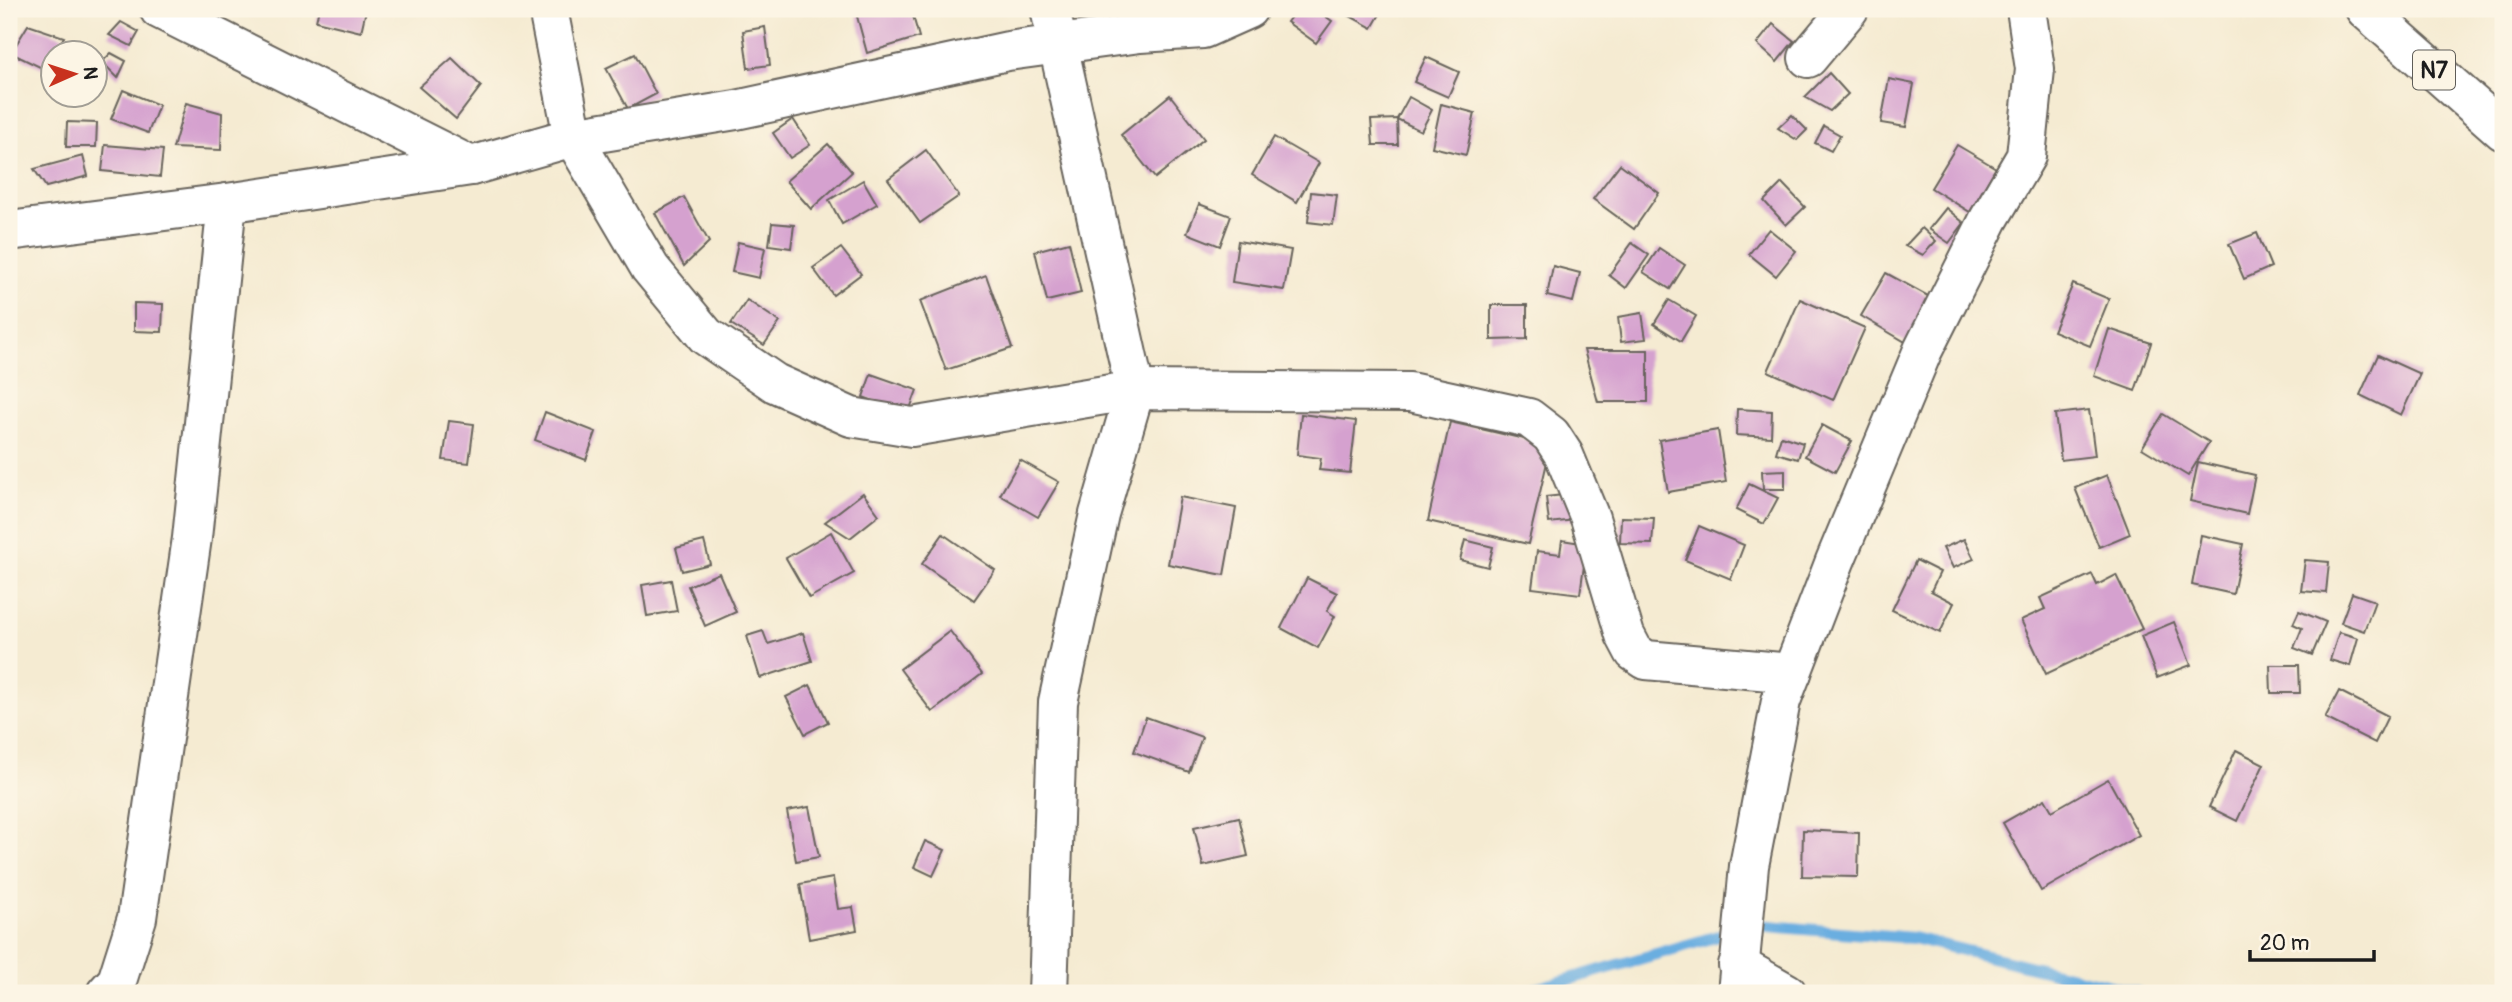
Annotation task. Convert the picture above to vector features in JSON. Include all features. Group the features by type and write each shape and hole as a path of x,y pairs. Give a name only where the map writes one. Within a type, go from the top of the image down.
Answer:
{"main road":[{"path":"159,9 471,166"},
{"path":"548,9 573,137 650,268 706,336 775,383 851,417 912,427 1135,390 1410,392 1529,418 1552,435 1563,455 1590,518 1625,635 1634,652 1646,660 1792,673"},
{"path":"1048,993 1058,702 1099,514 1135,390 1050,9"},
{"path":"9,231 227,203 471,166 573,137 736,110 1008,51 1140,33 1203,29 1248,9"},
{"path":"1808,58 1849,9"},
{"path":"1787,993 1738,979 1749,866 1766,769 1782,701 1835,561 1923,350 1989,219 2026,156 2035,69 2026,9"},
{"name":"N7","path":"2365,9 2503,131"},
{"path":"106,993 117,981 139,904 192,538 227,203"}],"building":[{"path":"243,9 270,9 269,15 243,12"},
{"path":"319,9 366,10 361,32 316,21"},
{"path":"855,9 911,9 919,37 867,53"},
{"path":"1297,9 1315,9 1332,21 1316,43 1287,22"},
{"path":"1337,9 1383,9 1372,28"},
{"path":"121,22 139,32 131,46 109,35"},
{"path":"1773,24 1794,41 1777,62 1757,44"},
{"path":"28,25 64,37 38,38 38,66 11,53"},
{"path":"765,27 770,65 748,68 743,31"},
{"path":"111,53 126,61 118,78 108,68 108,56"},
{"path":"635,54 656,94 628,109 606,68"},
{"path":"1426,57 1459,72 1448,97 1414,82"},
{"path":"452,58 481,86 456,119 419,87"},
{"path":"1829,73 1848,94 1830,111 1805,97"},
{"path":"1889,79 1914,84 1906,127 1881,123"},
{"path":"123,90 159,105 148,133 111,119"},
{"path":"1170,95 1204,139 1155,178 1121,135"},
{"path":"1409,97 1432,110 1421,131 1397,119"},
{"path":"186,103 222,113 221,150 173,148"},
{"path":"1441,104 1475,113 1466,155 1432,147"},
{"path":"1792,115 1807,130 1797,140 1778,128"},
{"path":"793,119 810,145 790,158 773,133"},
{"path":"1397,119 1398,145 1373,145 1371,120"},
{"path":"67,122 97,123 96,147 66,147"},
{"path":"1824,126 1840,135 1831,151 1815,143"},
{"path":"1274,137 1319,163 1297,202 1252,175"},
{"path":"828,144 852,172 811,209 786,181"},
{"path":"105,145 163,150 160,177 102,171"},
{"path":"1957,145 1996,168 1970,212 1931,188"},
{"path":"926,150 959,196 920,223 888,179"},
{"path":"83,156 88,176 46,187 34,169"},
{"path":"1620,164 1659,193 1634,229 1593,199"},
{"path":"863,180 877,204 842,224 829,200"},
{"path":"1782,183 1805,207 1786,225 1764,201"},
{"path":"1311,192 1337,195 1333,225 1308,222"},
{"path":"684,197 709,242 684,266 655,213"},
{"path":"1199,204 1231,216 1220,246 1187,233"},
{"path":"1946,208 1964,223 1949,243 1929,229"},
{"path":"772,223 794,225 791,248 769,245"},
{"path":"1922,228 1936,241 1923,255 1905,246"},
{"path":"1769,229 1796,251 1776,276 1749,254"},
{"path":"2257,233 2271,267 2244,279 2229,244"},
{"path":"1238,241 1291,250 1284,290 1232,282"},
{"path":"738,242 765,248 759,278 732,272"},
{"path":"1069,242 1081,293 1047,301 1035,251"},
{"path":"1632,243 1649,255 1626,288 1609,275"},
{"path":"841,248 861,274 833,295 813,268"},
{"path":"1659,248 1685,265 1670,289 1643,272"},
{"path":"1553,266 1580,273 1573,302 1547,296"},
{"path":"1886,273 1939,302 1914,347 1861,316"},
{"path":"986,275 1012,348 946,370 920,301"},
{"path":"2073,284 2109,299 2090,346 2053,331"},
{"path":"1800,299 1865,328 1833,400 1768,371"},
{"path":"747,300 780,322 764,345 731,324"},
{"path":"1669,300 1696,316 1681,341 1654,324"},
{"path":"134,303 163,304 162,332 134,331"},
{"path":"1491,305 1527,305 1527,339 1491,340"},
{"path":"1642,313 1646,339 1621,342 1618,317"},
{"path":"2109,329 2151,343 2135,391 2094,376"},
{"path":"1584,350 1648,350 1648,402 1598,402"},
{"path":"2378,355 2420,374 2401,415 2360,395"},
{"path":"871,374 917,390 908,414 863,397"},
{"path":"1737,409 1772,411 1771,437 1736,435"},
{"path":"2089,410 2095,456 2061,460 2055,414"},
{"path":"545,412 596,432 586,460 535,440"},
{"path":"1301,414 1356,421 1350,473 1319,470 1321,458 1297,455"},
{"path":"2163,414 2209,442 2188,476 2142,448"},
{"path":"449,421 474,424 469,463 443,460"},
{"path":"1450,422 1551,445 1528,544 1428,521"},
{"path":"1822,425 1852,441 1835,472 1805,456"},
{"path":"1718,430 1726,482 1668,492 1659,440"},
{"path":"1781,436 1803,443 1798,459 1776,453"},
{"path":"1020,460 1059,482 1038,517 1000,495"},
{"path":"2198,462 2255,475 2247,514 2190,501"},
{"path":"1785,470 1785,489 1763,489 1762,471"},
{"path":"2107,475 2130,534 2099,547 2075,488"},
{"path":"1749,484 1778,498 1764,524 1736,510"},
{"path":"863,493 879,515 850,538 825,522"},
{"path":"1572,494 1575,520 1549,523 1546,497"},
{"path":"1180,497 1236,508 1224,575 1168,564"},
{"path":"1621,517 1654,518 1652,544 1620,543"},
{"path":"1699,526 1744,545 1731,579 1685,560"},
{"path":"831,532 854,573 809,598 786,558"},
{"path":"943,534 995,570 974,600 922,564"},
{"path":"2201,535 2243,544 2233,594 2192,585"},
{"path":"1964,539 1974,559 1953,568 1943,548"},
{"path":"1465,540 1493,547 1488,567 1460,560"},
{"path":"1562,540 1587,544 1580,594 1532,588 1537,551 1560,554"},
{"path":"704,541 710,564 682,571 676,548"},
{"path":"1916,560 1940,572 1931,591 1954,603 1940,633 1892,610"},
{"path":"2305,560 2329,562 2326,593 2301,591"},
{"path":"719,573 736,612 705,626 688,586"},
{"path":"2092,574 2097,585 2116,575 2142,629 2046,674 2021,620 2045,609 2040,598"},
{"path":"1307,578 1337,593 1327,611 1335,616 1318,648 1281,628"},
{"path":"671,580 677,611 647,616 642,585"},
{"path":"2352,593 2375,601 2364,631 2341,623"},
{"path":"2299,611 2326,622 2312,655 2294,648 2302,628 2293,624"},
{"path":"2174,622 2191,665 2157,678 2141,636"},
{"path":"763,631 768,644 803,633 812,661 760,678 747,636"},
{"path":"950,631 982,674 932,712 900,669"},
{"path":"2339,632 2358,638 2350,666 2330,660"},
{"path":"2270,665 2299,665 2300,693 2271,693"},
{"path":"810,685 828,722 805,734 786,697"},
{"path":"2339,691 2388,716 2375,743 2325,718"},
{"path":"1146,717 1202,737 1189,772 1134,752"},
{"path":"2236,750 2264,764 2237,821 2209,807"},
{"path":"2108,779 2139,835 2041,891 2003,823 2045,799 2052,811"},
{"path":"809,807 819,857 796,861 787,811"},
{"path":"1239,817 1248,856 1203,866 1194,827"},
{"path":"1803,830 1859,833 1858,877 1802,876"},
{"path":"925,841 945,850 933,876 914,867"},
{"path":"833,878 838,909 853,907 857,930 809,939 800,884"}],"waterway":[{"path":"1522,993 1756,925 1913,938 2139,993"}]}
